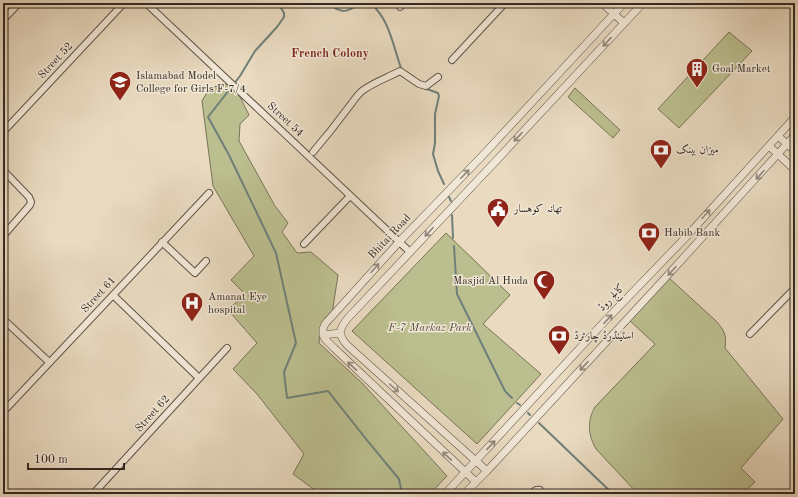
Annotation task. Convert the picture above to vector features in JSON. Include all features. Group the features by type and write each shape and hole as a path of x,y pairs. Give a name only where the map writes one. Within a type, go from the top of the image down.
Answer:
{"street":[{"path":"3,20 19,3"},
{"name":"Street 52","path":"3,132 124,3"},
{"name":"Street 54","path":"146,3 410,252"},
{"path":"452,60 505,3"},
{"path":"602,3 624,23"},
{"path":"623,3 633,14"},
{"name":"Bhitai Road","path":"323,336 325,324 399,242 484,154 623,3"},
{"path":"487,471 347,345 340,335 340,328 643,3"},
{"path":"314,152 350,107 357,95 381,79 388,78 400,71 419,84 426,86 438,77"},
{"name":"کالج روڈ","path":"445,494 606,320 691,231 795,117"},
{"path":"464,494 487,471 795,135"},
{"path":"778,136 795,151"},
{"path":"769,146 795,170"},
{"path":"484,154 494,163"},
{"path":"3,170 29,197 31,202 3,236"},
{"name":"Street 61","path":"3,412 208,193"},
{"path":"304,244 350,196"},
{"path":"162,242 195,273 206,261"},
{"path":"750,334 795,288"},
{"path":"113,295 199,378"},
{"path":"3,319 49,362"},
{"path":"340,333 323,336 476,482"},
{"name":"Street 62","path":"94,494 227,348"},
{"path":"531,494 534,490 540,490 542,494"}],"green space":[{"path":"729,32 752,51 679,128 658,109"},
{"path":"224,83 239,95 249,115 240,124 239,141 275,206 288,223 282,232 297,253 311,252 338,275 332,314 320,329 319,343 362,383 447,476 430,494 320,494 293,474 304,454 257,394 233,369 257,343 228,310 245,294 231,280 254,256 213,186 202,101 209,89"},
{"path":"575,88 620,130 613,138 568,97"},
{"name":"F-7 Markaz Park","path":"446,233 510,295 483,324 541,374 477,444 352,331"},
{"path":"667,276 719,324 723,330 726,340 725,348 783,419 741,468 755,482 742,494 638,494 593,444 590,433 590,423 592,412 595,407 655,344 628,319"}],"waterway":[{"path":"278,3 284,13 284,17 255,51 240,76 208,117 229,155 276,253 296,343 284,372 287,398 328,391 399,479 402,494"},
{"path":"327,3 344,11 361,3"},
{"path":"370,3 377,10 387,25 402,71"},
{"path":"424,88 438,93 439,96 435,114 435,143 433,154 444,184"},
{"path":"449,197 451,201"},
{"path":"452,215 453,238"},
{"path":"454,246 457,294 505,391 512,398"},
{"path":"539,423 613,494"}],"place":[{"name":"Goal Market","path":"697,88"},
{"name":"Islamabad Model College for Girls F-7/4","path":"120,102"},
{"name":"میزان بینک","path":"661,170"},
{"name":"تھانہ کوہسار","path":"498,228"},
{"name":"Habib Bank","path":"649,252"},
{"name":"Masjid Al Huda","path":"544,300"},
{"name":"Amanat Eye hospital","path":"192,322"},
{"name":"اسٹینڈرڈ چارٹرڈ","path":"559,356"}],"district":[{"name":"French Colony","path":"330,54"}]}
